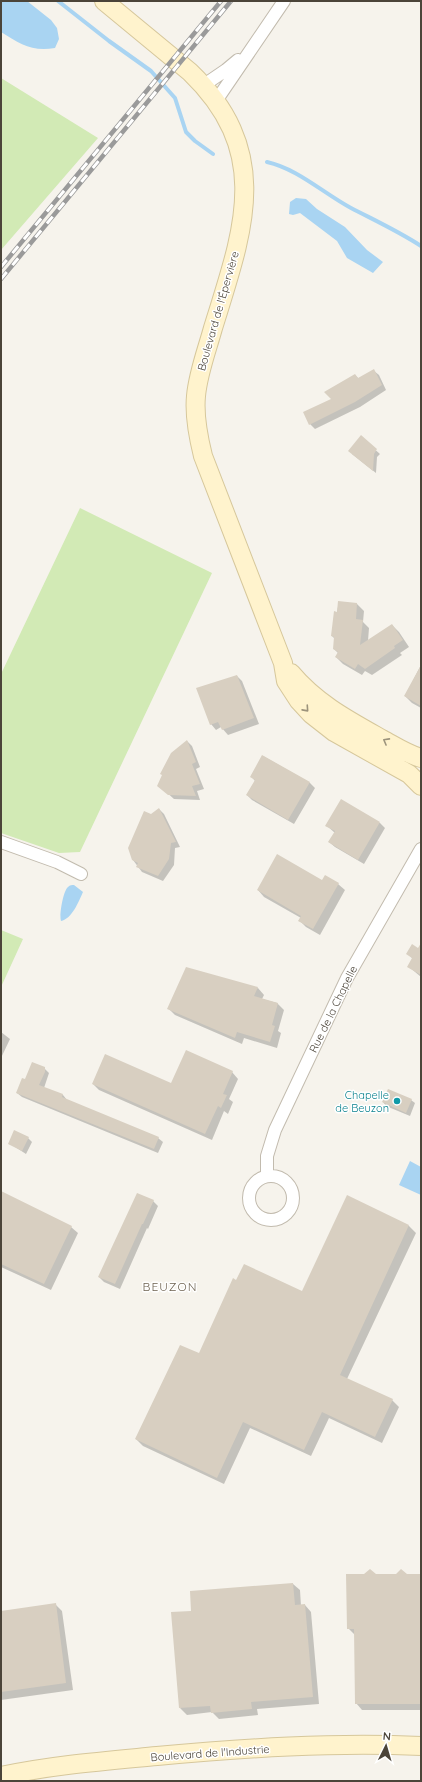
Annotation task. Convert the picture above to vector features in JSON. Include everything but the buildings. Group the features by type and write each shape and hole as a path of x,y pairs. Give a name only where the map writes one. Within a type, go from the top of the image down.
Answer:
{"street":[{"name":"Boulevard de l'Épervière","path":"104,1 204,84 216,100 236,138 243,163 245,198 240,238 198,380 196,396 198,437 203,456 283,663 286,681 310,714 334,732 409,774 421,786"},
{"path":"216,100 250,48 284,1"},
{"path":"204,84 226,70 250,48"},
{"name":"Boulevard de l'Épervière","path":"283,663 305,688 326,706 406,752 421,758"},
{"path":"1,842 57,862 81,874"},
{"name":"Rue de la Chapelle","path":"267,1176 267,1156 279,1124 350,972 421,849"},
{"name":"Boulevard de l'Industrie","path":"1,1776 62,1765 224,1750 383,1744 421,1746"}],"green space":[{"path":"1,78 98,138 1,250"},
{"path":"80,508 212,573 80,852 59,853 1,833 1,674"},
{"path":"1,930 23,939 1,987"}],"water":[{"path":"1,1 27,1 51,20 57,28 59,39 55,48 40,49 26,46 1,32"},
{"path":"296,198 306,199 317,209 345,227 367,250 383,262 373,273 347,258 337,241 300,213 293,215 289,214 290,202"},
{"path":"71,885 74,885 83,892 69,917 61,921 61,909 66,889"},
{"path":"410,1161 421,1167 421,1195 399,1185"}],"waterway":[{"path":"58,1 109,41 151,71 175,98 186,132 195,141 213,154"},
{"path":"267,162 289,170 351,208 421,246"}],"railway":[{"path":"1,267 221,1"},
{"path":"1,279 231,1"}],"place":[{"name":"Chapelle de Beuzon","path":"397,1101"}],"district":[{"name":"BEUZON","path":"170,1286"}]}
